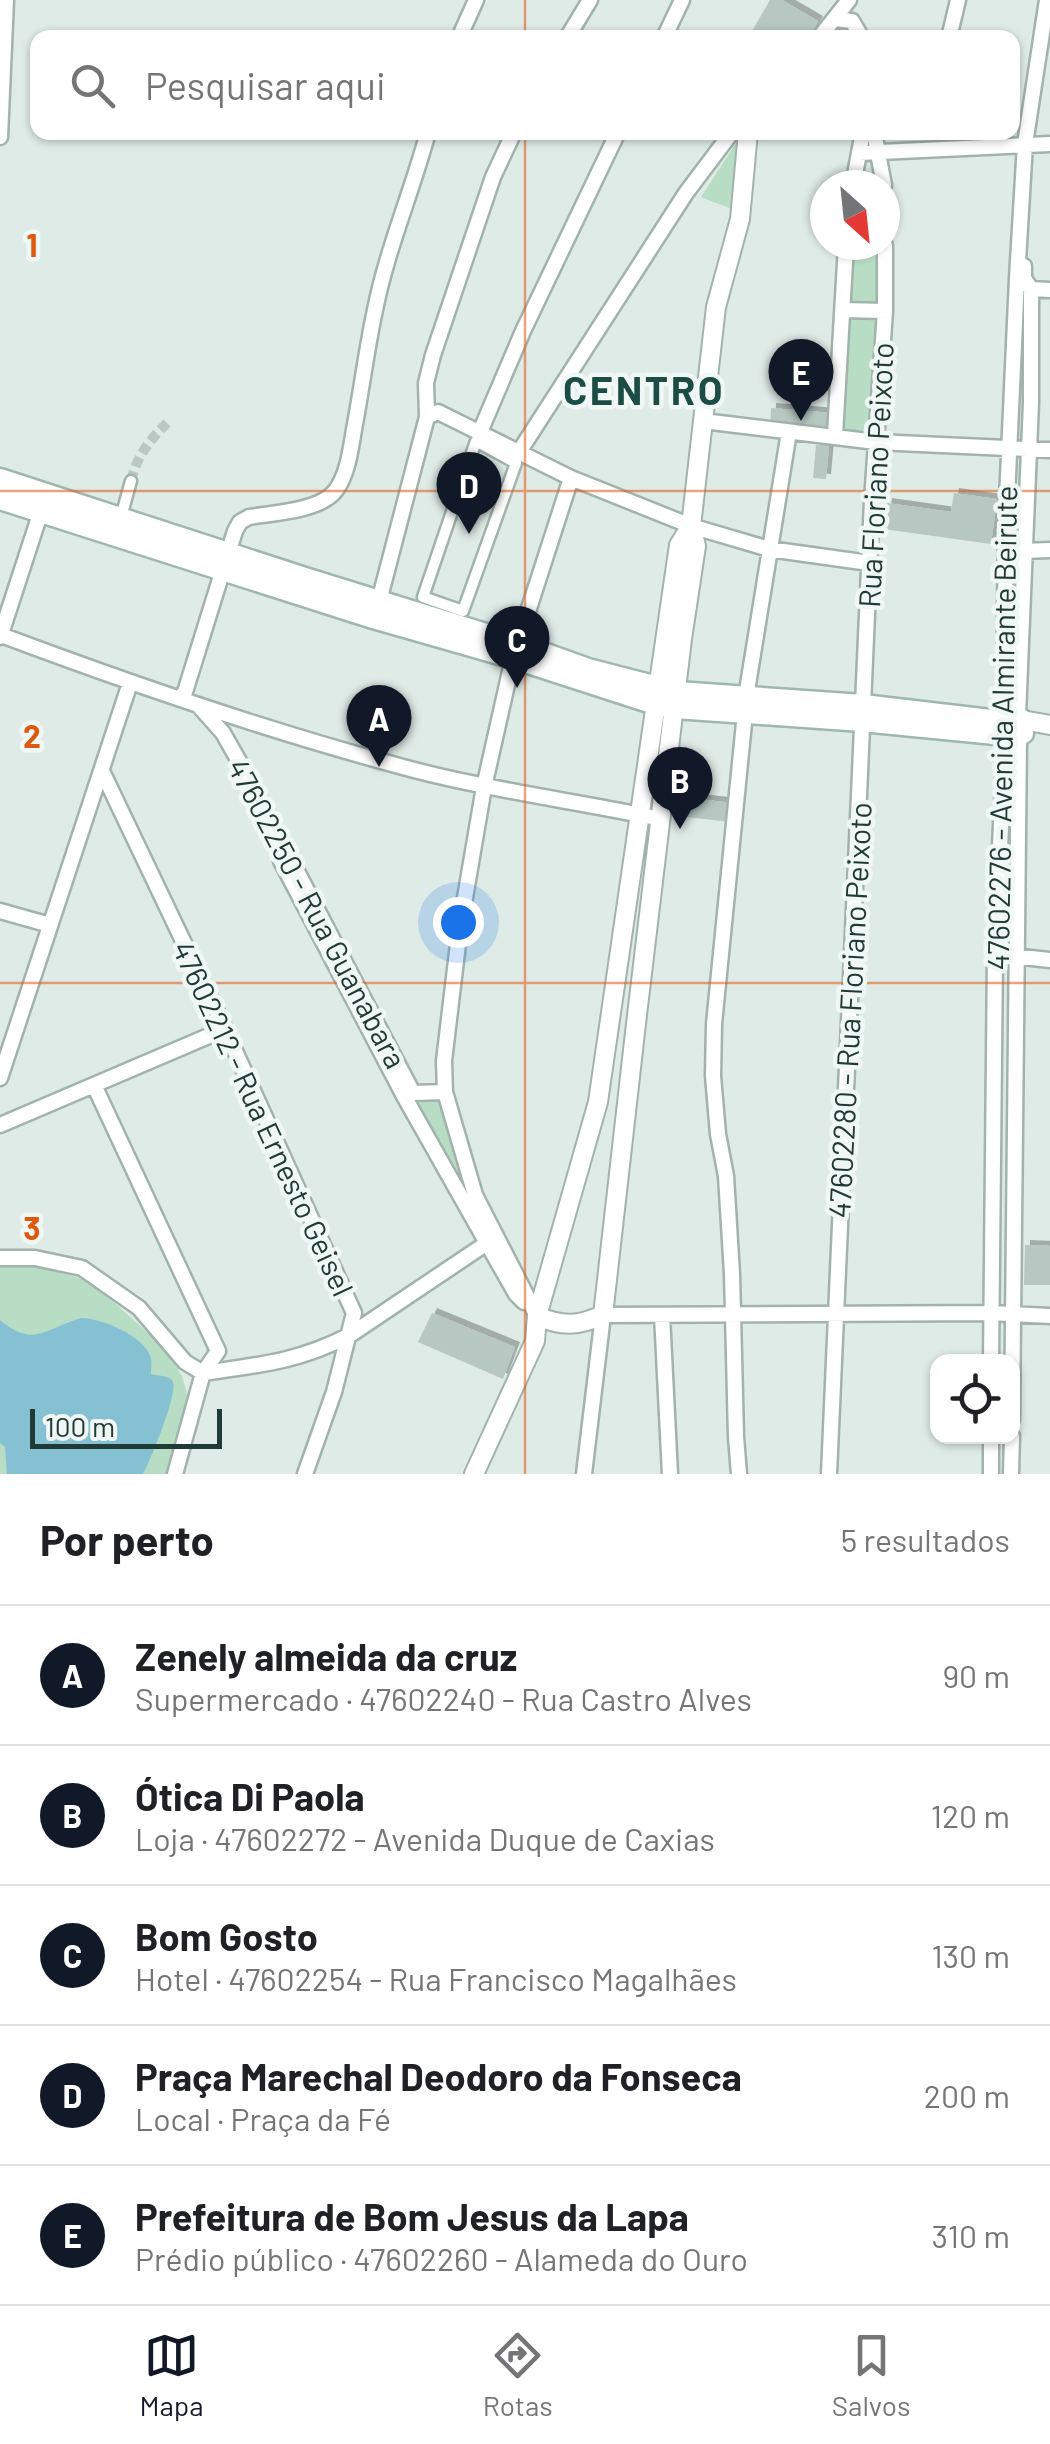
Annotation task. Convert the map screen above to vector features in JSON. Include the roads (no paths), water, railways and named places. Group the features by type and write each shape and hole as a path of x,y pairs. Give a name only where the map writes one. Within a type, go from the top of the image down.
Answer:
{"main road":[{"path":"0,479 44,503 666,698 1011,727"},
{"path":"0,500 44,503 122,517 225,561"}],"street":[{"path":"0,138 6,0"},
{"path":"462,30 476,0"},
{"path":"573,30 590,0"},
{"path":"668,30 682,0"},
{"path":"826,30 849,0"},
{"path":"952,30 958,0"},
{"path":"1028,144 1047,0"},
{"path":"1028,144 1050,17"},
{"path":"836,18 852,21 856,30"},
{"path":"180,698 240,522 315,504 336,490 347,464 382,277 426,140"},
{"path":"376,609 428,417 426,383 433,355 493,177 510,140"},
{"path":"428,417 438,412 481,438 516,463 462,611 422,597 476,441 481,438 522,331 614,140"},
{"path":"519,452 686,193 726,140"},
{"path":"474,1474 535,1341 537,1316 598,1102 640,814 682,639 696,546 691,526 716,307 740,219 747,140"},
{"path":"856,170 862,140"},
{"path":"876,140 881,170"},
{"path":"924,149 926,140"},
{"name":"47602276 - Avenida Almirante Beirute","path":"991,1354 995,954 1011,727 1008,449 1024,282 1028,144"},
{"path":"859,153 1050,144"},
{"name":"Rua Floriano Peixoto","path":"834,435 845,260"},
{"name":"Rua Floriano Peixoto","path":"863,713 885,260"},
{"path":"1013,1354 1018,955 1011,727 1031,402 1024,282 1050,290"},
{"path":"842,310 885,311"},
{"path":"1011,400 1050,403"},
{"path":"703,421 876,442 1050,450"},
{"path":"739,1474 726,1176 713,1076 714,1024 745,705 788,432"},
{"path":"481,438 691,526 769,549 869,563"},
{"path":"537,1316 475,1195 446,1092 444,1061 460,927 484,786 516,651 571,478"},
{"path":"122,517 131,481"},
{"path":"44,503 0,636 130,684 393,765 661,819"},
{"path":"1023,551 1050,550"},
{"path":"0,1078 130,684"},
{"path":"584,1474 661,819 666,698"},
{"path":"199,706 404,1096 516,1294 537,1316 552,1323 581,1325 603,1315 1050,1316"},
{"name":"47602250 - Rua Guanabara","path":"199,706 224,733 413,1093 446,1092"},
{"name":"47602280 - Rua Floriano Peixoto","path":"829,1474 863,713"},
{"path":"1011,727 1050,725"},
{"path":"1011,727 1050,736"},
{"name":"47602212 - Rua Ernesto Geisel","path":"102,771 225,1028 354,1313 334,1392 305,1474"},
{"path":"0,911 50,925"},
{"path":"995,954 1050,960"},
{"path":"0,1125 225,1028"},
{"path":"94,1085 218,1351 203,1373 175,1474"},
{"path":"598,1102 626,1101"},
{"path":"994,1213 1016,1214"},
{"path":"0,1258 35,1258 82,1268 139,1308 185,1362 203,1373 283,1362 350,1336 487,1244"},
{"path":"461,1474 537,1316"},
{"path":"662,1316 670,1474"},
{"path":"991,1444 991,1474"},
{"path":"1011,1474 1012,1444"}],"water":[{"path":"81,1318 110,1325 140,1342 151,1358 151,1374 173,1382 168,1413 147,1467 143,1474 7,1474 5,1447 0,1443 0,1320 31,1335"}],"tunnel":[{"path":"131,481 144,449 167,423"}],"place":[{"name":"Prefeitura de Bom Jesus da Lapa","path":"801,421"},
{"name":"Praça Marechal Deodoro da Fonseca","path":"469,534"},
{"name":"Bom Gosto","path":"517,688"},
{"name":"Zenely almeida da cruz","path":"379,767"},
{"name":"Ótica Di Paola","path":"680,829"}],"district":[{"name":"CENTRO","path":"644,389"}]}
